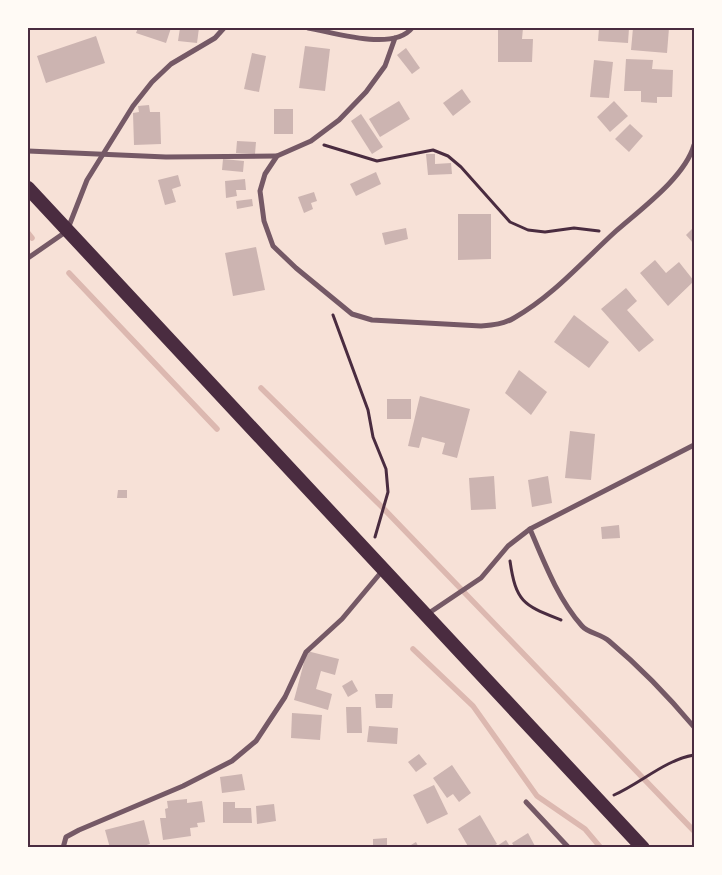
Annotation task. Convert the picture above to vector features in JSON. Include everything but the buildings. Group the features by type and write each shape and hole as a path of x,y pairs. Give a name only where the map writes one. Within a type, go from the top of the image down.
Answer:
{"highway":[{"path":"28,188 643,848"}],"street":[{"path":"28,258 67,231 87,180 133,106 152,82 171,64 215,38 224,28"},
{"path":"308,28 372,40 395,38 412,28"},
{"path":"28,151 166,157 277,156 311,141 339,120 366,92 385,66 395,38"},
{"path":"277,156 264,174 260,191 264,221 273,246 296,268 352,314 372,320 481,326 497,324 514,318 570,276 676,176 691,157 694,145"},
{"path":"426,615 481,578 508,546 530,529 694,445"},
{"path":"530,529 556,587 583,628 606,638 630,659 676,705 694,728"},
{"path":"63,848 66,837 183,786 232,761 256,741 285,697 306,652 342,619 383,569"},
{"path":"526,802 569,848"}],"path":[{"path":"311,141 377,160 434,150 448,156 461,167 510,222 528,230 556,232 574,228 615,232"},
{"path":"331,296 338,334 368,410 373,437 387,474 388,492 369,554"},
{"path":"508,546 518,593 524,603 535,610 583,628"},
{"path":"600,802 633,786 661,767 694,755"}],"waterway":[{"path":"28,233 32,238"},
{"path":"69,273 217,429"},
{"path":"261,388 384,509 694,831"},
{"path":"413,649 473,706 537,796 585,829 601,848"}]}
